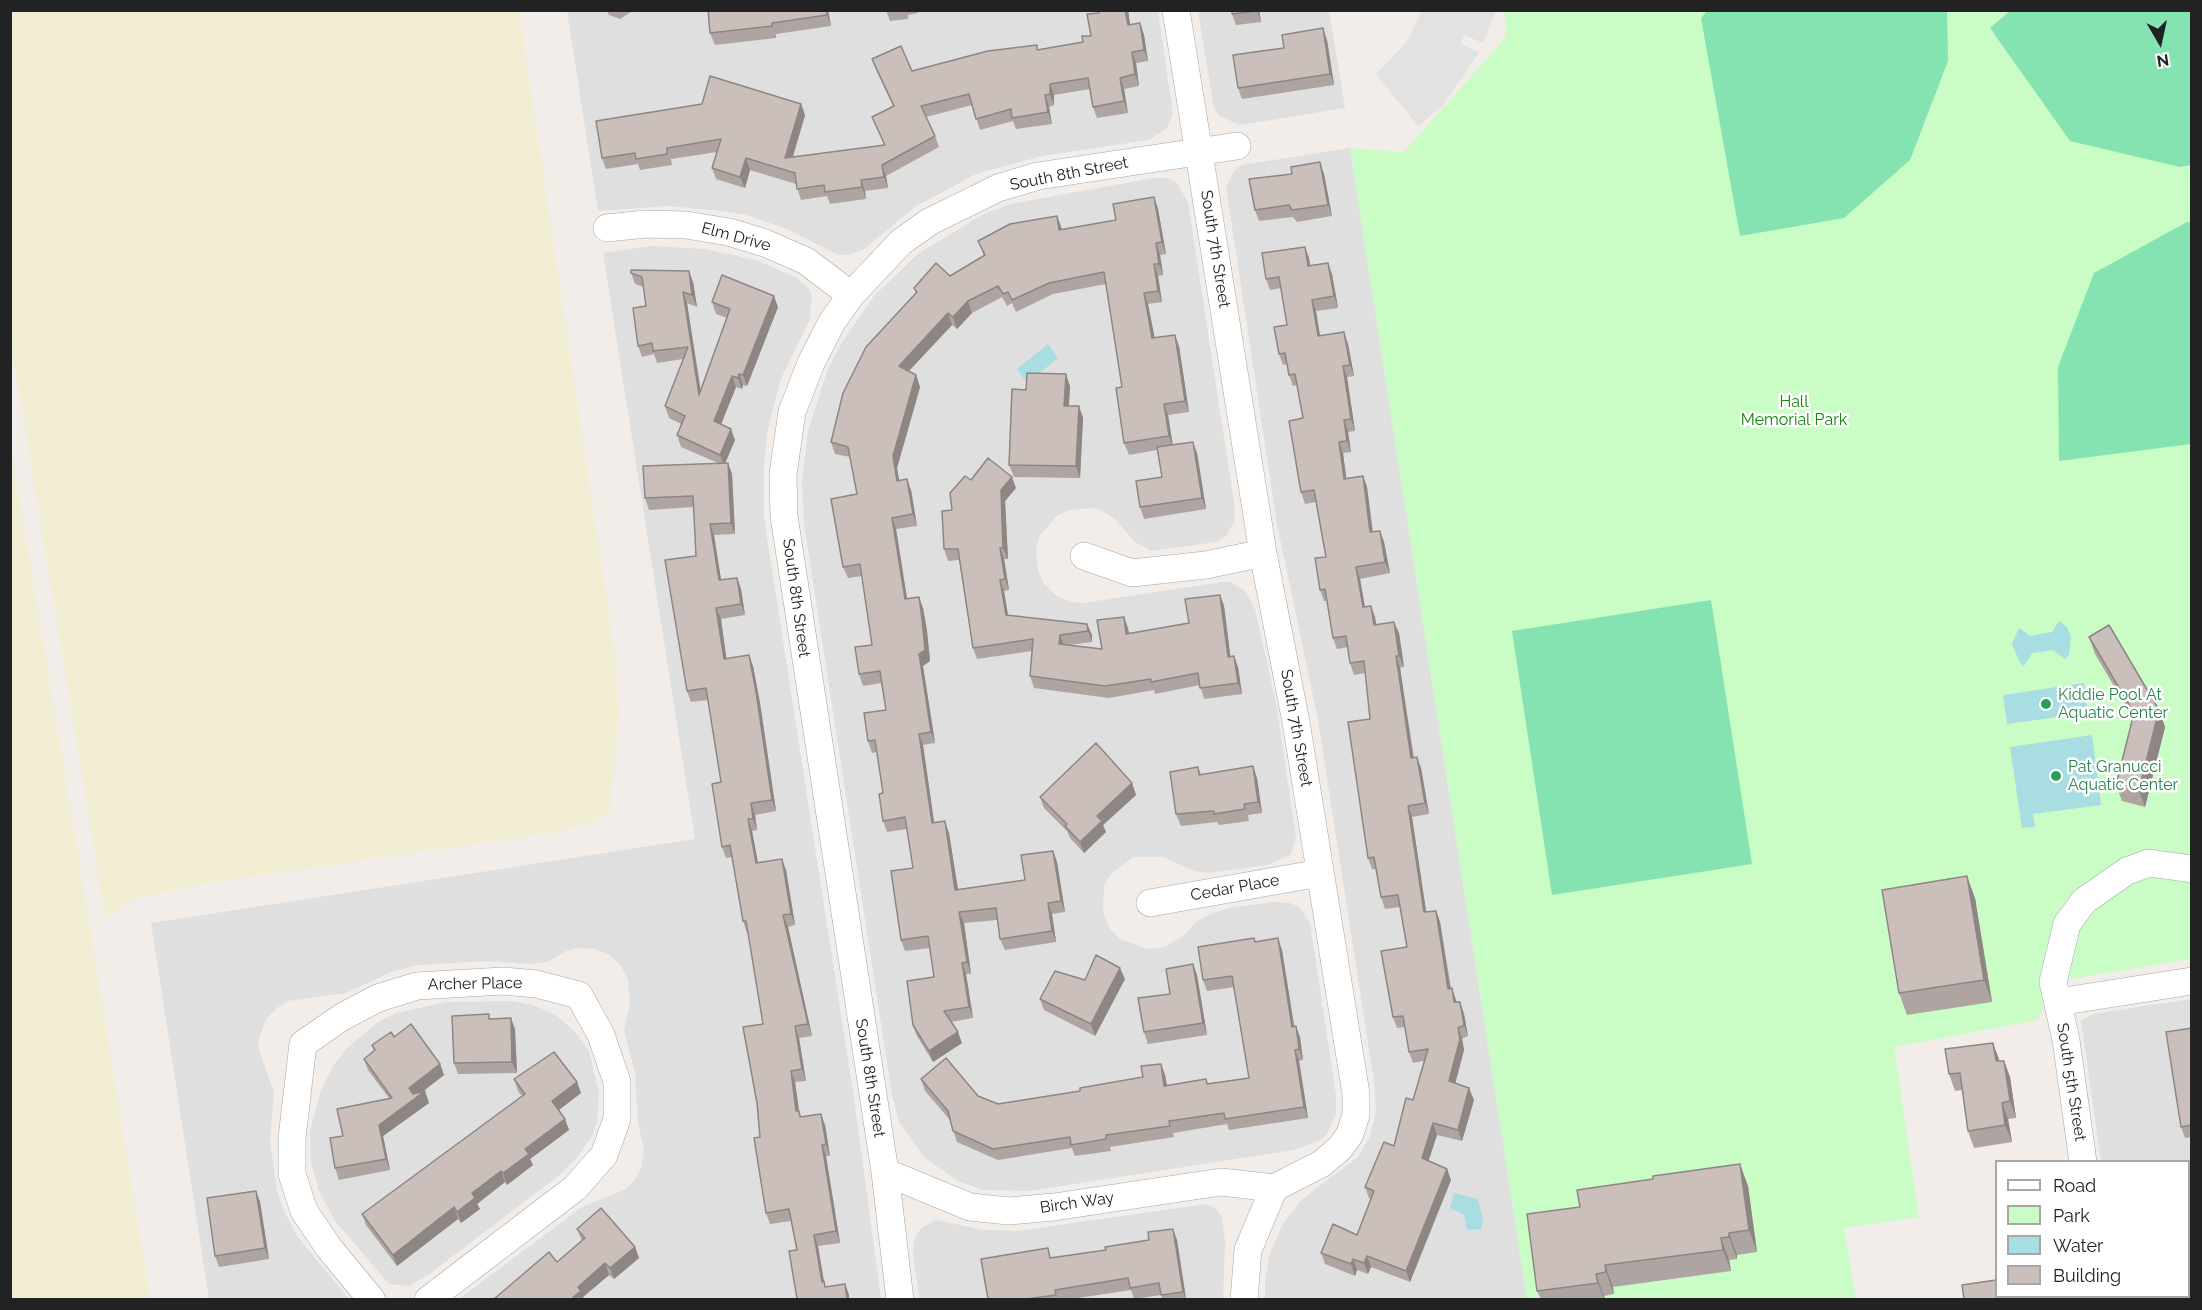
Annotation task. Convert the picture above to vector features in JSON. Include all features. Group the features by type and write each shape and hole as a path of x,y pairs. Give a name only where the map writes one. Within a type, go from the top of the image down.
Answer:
{"street":[{"name":"South 7th Street","path":"1176,10 1263,553 1296,722 1351,1061 1356,1115 1350,1134 1340,1148 1321,1164 1274,1188"},
{"name":"South 8th Street","path":"900,1299 885,1172 784,516 783,474 792,412 811,363 832,322 851,295 901,242 929,222 998,188 1038,176 1237,146"},
{"name":"Elm Drive","path":"607,228 646,224 686,225 729,232 765,243 806,261 851,295"},
{"path":"1084,556 1132,573 1206,565 1263,553"},
{"name":"South 5th Street","path":"2083,1160 2053,982 2067,924 2084,901 2127,870 2149,863 2192,869"},
{"name":"Cedar Place","path":"1150,903 1320,873"},
{"name":"Archer Place","path":"372,1299 329,1248 304,1210 292,1174 292,1138 303,1044 351,1012 378,998 417,986 503,981 536,984 579,994 601,1035 617,1082 617,1119 604,1155 575,1188 428,1299"},
{"path":"2058,1002 2192,981"},
{"name":"Birch Way","path":"885,1172 970,1206 1009,1211 1054,1207 1221,1182 1274,1188"},
{"path":"1244,1299 1248,1250 1274,1188"}],"shaded area":[{"path":"1422,10 1496,11 1483,43 1464,35 1461,44 1479,53 1443,105 1418,126 1376,74 1406,43"},
{"path":"10,11 519,11 616,663 619,714 610,811 596,820 559,832 193,885 135,899 105,918 11,340"},
{"path":"567,11 1158,11 1173,114 1167,128 1148,140 1042,156 976,174 915,207 863,250 848,255 836,254 787,229 746,215 668,206 598,211"},
{"path":"1198,11 1329,11 1345,108 1240,125 1219,116 1214,108"},
{"path":"1350,148 1527,1299 1265,1299 1265,1281 1270,1253 1283,1224 1301,1200 1358,1157 1370,1136 1376,1111 1374,1082 1318,720 1277,524 1226,187 1234,171 1242,165"},
{"path":"1154,178 1167,178 1177,183 1188,202 1235,509 1234,522 1226,536 1216,542 1151,551 1135,542 1117,521 1106,513 1094,508 1070,510 1058,515 1040,535 1036,548 1038,571 1044,584 1057,596 1072,602 1083,603 1222,582 1231,582 1245,591 1255,609 1276,703 1296,837 1291,854 1267,865 1209,873 1194,871 1163,857 1133,857 1111,874 1104,886 1103,912 1110,929 1120,939 1147,949 1165,947 1185,934 1196,922 1212,913 1235,907 1273,902 1290,903 1299,907 1310,923 1336,1095 1336,1114 1327,1134 1319,1141 1294,1150 1029,1191 983,1190 956,1180 925,1158 899,1122 892,1095 804,524 802,480 808,431 828,368 843,341 874,296 919,253 980,216 1010,204"},
{"path":"651,246 705,249 756,260 795,277 809,289 812,296 810,319 781,379 768,428 764,463 764,518 855,1105 881,1299 459,1299 582,1207 624,1190 635,1180 641,1168 644,1151 638,1122 635,1073 624,1030 630,1004 628,979 620,965 608,954 595,949 578,948 566,951 547,962 530,964 490,961 418,965 391,972 346,993 288,1001 277,1008 266,1019 258,1041 274,1092 270,1141 277,1191 297,1236 349,1299 209,1299 151,923 695,839 603,253"},
{"path":"10,444 90,927 150,1299 11,1299"},
{"path":"2191,999 2191,1299 2121,1299 2190,1298 2190,1160 2101,1160 2081,1021 2093,1014"},
{"path":"512,1001 533,1005 556,1015 574,1031 589,1051 599,1093 597,1121 592,1136 576,1159 562,1173 431,1273 409,1286 389,1284 335,1221 319,1191 311,1161 310,1131 321,1090 333,1066 346,1049 378,1022 396,1013 446,1002"},
{"path":"1206,1204 1215,1208 1222,1217 1225,1241 1223,1299 920,1300 913,1255 914,1240 921,1228 936,1220 984,1230 1018,1231"}],"green space":[{"name":"Hall Memorial Park","path":"1505,11 2191,11 2191,959 2053,982 2038,1020 1894,1047 1919,1217 1844,1228 1856,1299 1527,1299 1350,148 1404,152 1506,37"},
{"path":"1707,11 1947,11 1948,61 1910,160 1844,218 1740,236 1701,18"},
{"path":"2010,11 2191,11 2191,165 2180,167 2070,141 1990,28"},
{"path":"2187,222 2192,222 2191,444 2059,461 2058,367 2094,273"},
{"path":"1711,600 1752,864 1552,895 1512,631"}],"water":[{"path":"1048,344 1058,358 1027,383 1017,369"},
{"path":"2059,621 2067,627 2071,637 2069,655 2065,659 2053,650 2032,653 2024,666 2020,663 2012,644 2019,628 2030,636 2052,632"},
{"name":"Kiddie Pool At Aquatic Center","path":"2084,683 2088,713 2007,724 2003,695"},
{"name":"Pat Granucci Aquatic Center","path":"2092,735 2101,805 2033,814 2035,827 2022,828 2010,747"},
{"path":"1454,1193 1478,1199 1483,1220 1481,1229 1467,1230 1464,1215 1450,1208"}],"building":[{"path":"708,10 826,10 827,15 772,23 772,26 710,33"},
{"path":"1099,10 1125,10 1128,25 1140,23 1144,50 1132,52 1135,74 1120,78 1124,101 1093,107 1088,78 1050,84 1050,94 1045,95 1048,112 1012,118 1011,109 976,119 969,94 921,106 935,136 882,165 884,177 861,180 862,187 825,192 824,185 797,189 795,173 746,158 740,177 712,168 721,139 667,148 667,154 636,159 635,153 602,158 596,121 702,104 710,76 801,104 785,158 885,145 872,117 894,106 872,59 901,46 912,71 988,51 1037,45 1037,50 1083,42 1082,36 1091,36 1087,14 1099,13"},
{"path":"1232,10 1257,10 1257,11 1232,14"},
{"path":"1323,28 1330,74 1238,88 1233,55 1284,48 1282,35"},
{"path":"1320,162 1328,205 1292,210 1289,205 1255,210 1249,179 1292,174 1291,167"},
{"path":"1154,197 1162,242 1156,243 1159,264 1154,264 1158,291 1144,293 1152,338 1175,335 1185,401 1164,404 1169,436 1124,443 1116,388 1122,387 1104,272 1049,283 1012,300 1008,292 1003,294 998,286 968,301 953,317 948,313 899,366 916,375 893,456 897,481 907,479 913,514 892,518 905,599 919,597 922,619 925,650 919,654 931,732 919,734 932,823 945,821 955,890 1025,880 1021,855 1053,851 1061,901 1048,903 1052,931 1000,939 996,908 959,912 967,962 962,963 969,1007 944,1011 958,1032 929,1051 913,1025 907,981 934,977 928,936 901,940 891,871 913,868 905,817 883,821 879,794 883,793 875,740 868,741 864,713 886,710 880,671 859,674 855,647 872,645 860,564 843,567 831,499 857,494 848,447 831,442 843,393 866,347 917,292 914,288 936,263 950,276 985,255 978,241 1010,224 1057,216 1059,230 1116,220 1113,204"},
{"path":"1305,247 1308,266 1328,263 1334,296 1312,300 1318,336 1344,332 1350,365 1343,366 1351,419 1344,420 1347,441 1339,442 1344,479 1363,476 1370,532 1380,531 1385,562 1356,567 1363,607 1371,606 1374,625 1394,622 1399,656 1396,656 1411,758 1417,757 1425,803 1408,806 1424,912 1436,911 1448,989 1452,988 1454,1002 1460,1002 1464,1025 1458,1028 1460,1039 1449,1081 1469,1088 1458,1130 1433,1123 1422,1158 1447,1169 1406,1271 1367,1256 1364,1263 1353,1259 1351,1264 1321,1253 1333,1224 1357,1235 1374,1191 1365,1187 1384,1142 1394,1146 1406,1098 1413,1100 1428,1049 1409,1052 1403,1016 1393,1017 1381,951 1407,947 1398,895 1381,897 1374,857 1368,858 1348,722 1370,719 1364,661 1350,663 1346,636 1333,638 1325,589 1320,590 1315,558 1326,557 1314,490 1301,492 1289,421 1303,418 1295,374 1289,375 1285,353 1279,354 1274,327 1287,325 1279,277 1266,279 1262,253"},
{"path":"631,270 689,271 692,295 683,292 699,395 730,309 712,302 722,275 774,296 743,375 739,374 738,378 732,376 714,421 731,429 720,455 677,435 685,416 665,406 688,347 653,351 652,343 638,346 633,308 646,306 642,277 631,273"},
{"path":"1027,373 1066,374 1064,406 1079,406 1076,466 1009,465 1012,389 1026,390"},
{"path":"1193,442 1202,498 1140,507 1136,481 1162,477 1157,447"},
{"path":"988,458 1012,477 1001,490 1003,548 1000,548 1005,579 1000,580 1006,615 1087,624 1088,631 1060,635 1059,644 1102,649 1097,620 1124,617 1126,634 1189,623 1185,599 1220,595 1228,657 1234,656 1238,683 1200,688 1198,673 1151,682 1151,679 1105,686 1030,676 1033,639 973,648 958,549 944,549 942,511 952,510 950,493 965,476 971,480"},
{"path":"728,463 731,523 710,524 719,580 737,578 741,604 716,608 724,659 749,655 772,800 751,803 753,819 748,819 756,863 782,859 791,914 783,915 808,1024 795,1026 802,1069 791,1071 796,1111 799,1111 800,1117 821,1114 826,1144 822,1145 836,1231 814,1235 822,1282 824,1281 825,1287 845,1284 847,1299 797,1299 789,1251 797,1250 789,1209 766,1213 754,1138 760,1137 757,1103 743,1027 763,1024 746,921 743,921 730,845 722,847 712,784 721,782 706,688 687,691 665,560 696,556 693,496 645,498 643,466"},
{"path":"2109,625 2159,710 2139,790 2116,785 2134,713 2089,637"},
{"path":"1096,743 1132,783 1097,816 1102,821 1080,842 1065,826 1067,824 1040,797"},
{"path":"1253,766 1258,802 1244,804 1245,809 1214,814 1214,811 1176,814 1170,772 1198,767 1199,775"},
{"path":"1967,876 1984,980 1899,993 1882,890"},
{"path":"1254,938 1255,942 1278,938 1292,1027 1296,1026 1299,1049 1295,1050 1304,1107 1225,1119 1224,1113 1169,1121 1170,1126 1106,1135 1106,1139 1071,1145 1070,1137 993,1149 953,1131 948,1111 921,1079 946,1058 978,1096 998,1104 1080,1091 1080,1088 1143,1077 1141,1066 1161,1064 1164,1086 1206,1079 1207,1084 1249,1078 1232,976 1203,980 1198,947"},
{"path":"1096,955 1120,968 1091,1024 1040,999 1055,971 1085,980"},
{"path":"1193,964 1203,1023 1144,1032 1138,998 1170,994 1166,969"},
{"path":"489,1014 489,1019 511,1018 512,1062 454,1063 452,1016"},
{"path":"411,1024 440,1064 409,1088 413,1094 425,1091 379,1125 386,1159 335,1168 330,1138 343,1136 337,1109 392,1098 364,1059 375,1050 372,1045 391,1032 394,1037"},
{"path":"2192,1028 2192,1125 2181,1127 2166,1032"},
{"path":"1993,1043 1996,1061 2004,1061 2010,1101 2002,1103 2005,1125 1968,1131 1960,1073 1949,1074 1945,1049"},
{"path":"554,1052 577,1082 552,1101 565,1119 525,1149 529,1154 472,1193 475,1198 457,1212 454,1207 393,1255 362,1214 525,1094 514,1079"},
{"path":"1740,1164 1749,1230 1729,1233 1729,1237 1721,1238 1723,1250 1605,1265 1606,1272 1596,1274 1598,1283 1537,1291 1527,1214 1580,1207 1577,1190 1653,1179 1653,1176"},
{"path":"256,1191 265,1248 215,1256 207,1198"},
{"path":"601,1208 635,1247 610,1268 605,1263 578,1287 581,1291 571,1299 494,1299 549,1252 557,1262 585,1238 577,1229"},
{"path":"1173,1229 1183,1292 1161,1295 1159,1283 1130,1288 1128,1278 1055,1290 1056,1295 1026,1299 988,1299 981,1259 1048,1248 1050,1258 1106,1250 1105,1247 1149,1240 1148,1232"},
{"path":"1995,1280 1995,1298 2053,1299 1964,1299 1962,1285"}],"place":[{"name":"Kiddie Pool At Aquatic Center","path":"2046,704"},
{"name":"Pat Granucci Aquatic Center","path":"2056,776"}]}
